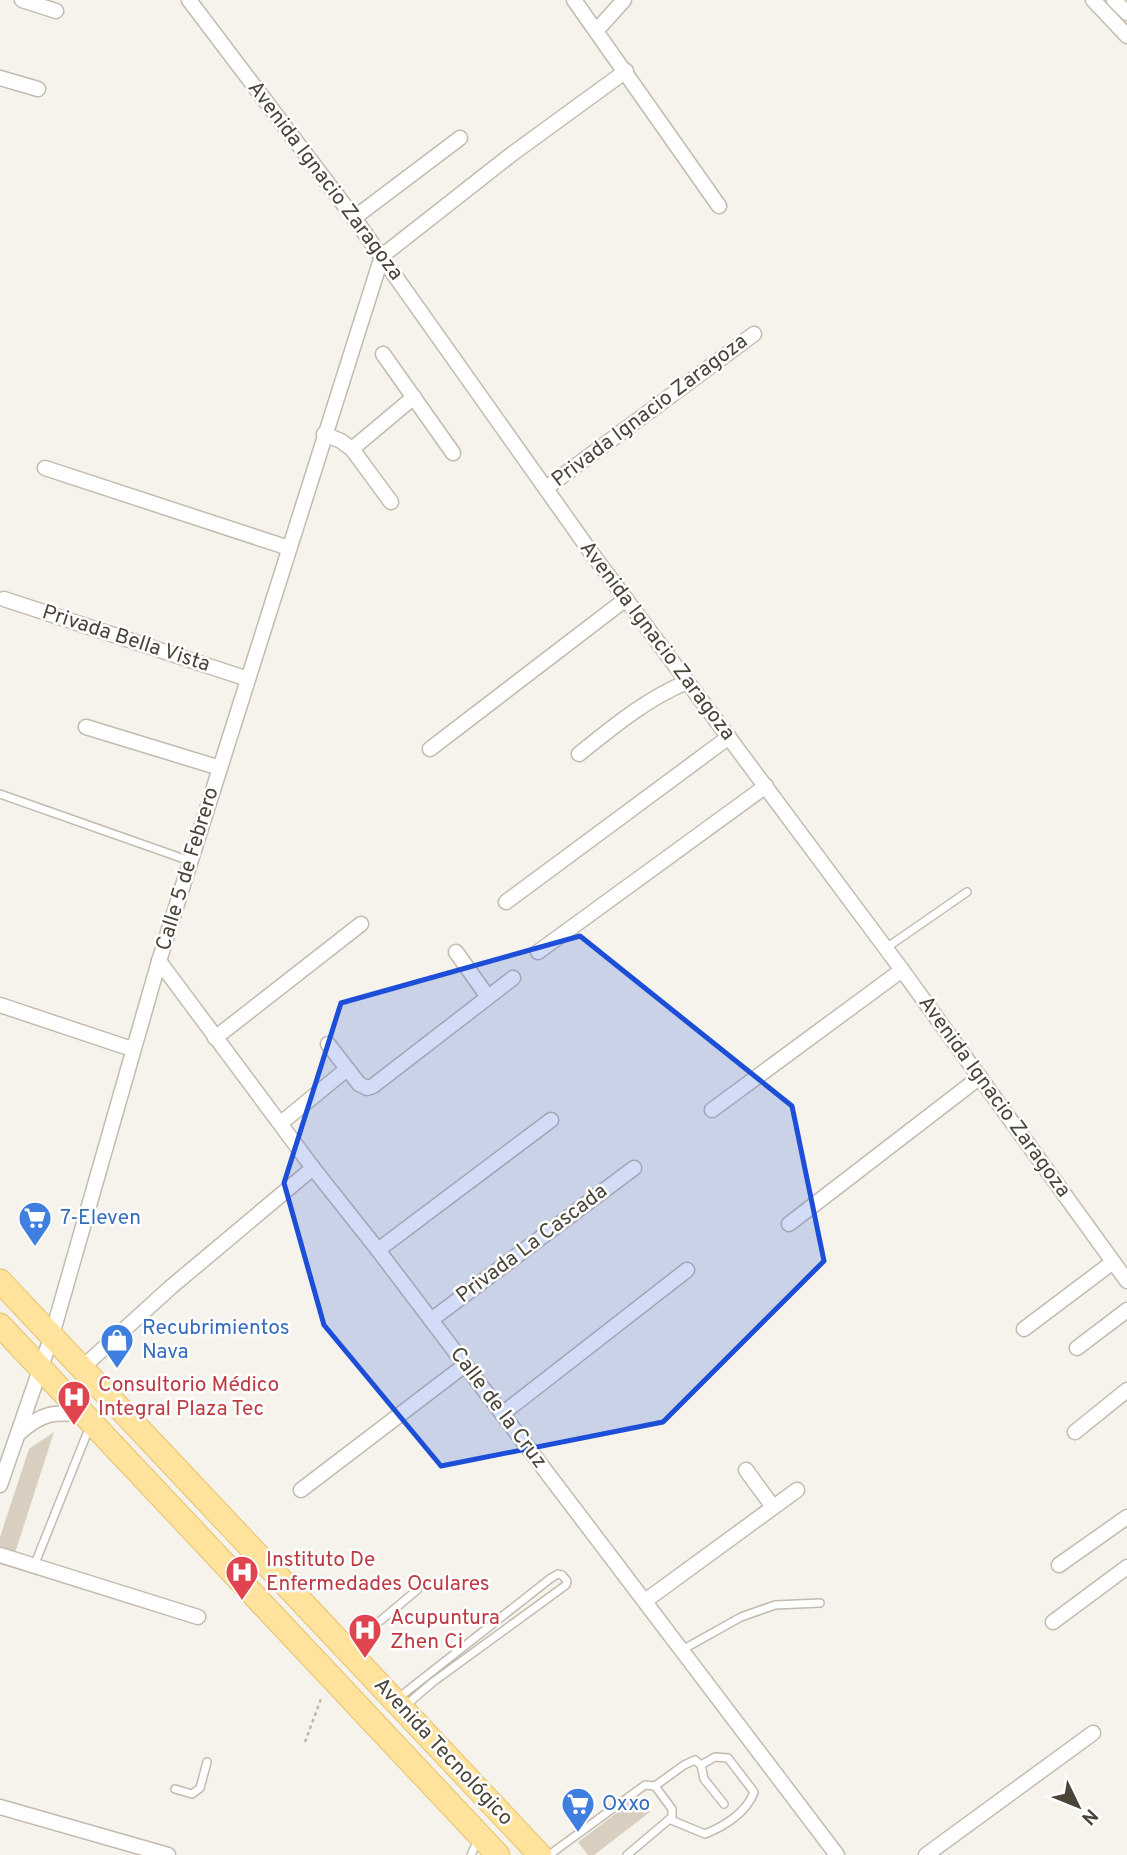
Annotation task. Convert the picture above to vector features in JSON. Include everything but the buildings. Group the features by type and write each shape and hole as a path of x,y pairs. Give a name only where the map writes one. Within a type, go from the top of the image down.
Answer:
{"main road":[{"name":"Avenida Tecnológico","path":"4,1291 83,1367 540,1855"},
{"name":"Avenida Tecnológico","path":"0,1325 332,1678 475,1846 498,1855"}],"street":[{"path":"22,0 56,11"},
{"name":"Avenida Ignacio Zaragoza","path":"189,0 382,256 545,488 886,948 1127,1280"},
{"path":"574,0 719,206"},
{"path":"597,30 624,0"},
{"path":"1093,0 1127,36"},
{"path":"1114,0 1127,13"},
{"path":"382,256 512,154 626,71"},
{"path":"0,78 38,89"},
{"path":"354,218 460,138"},
{"name":"Calle 5 de Febrero","path":"0,1485 52,1335 132,1049 382,256"},
{"name":"Privada Ignacio Zaragoza","path":"545,488 754,334"},
{"path":"383,354 453,453"},
{"path":"352,449 414,397"},
{"path":"324,434 341,440 352,449 391,502"},
{"path":"45,468 289,548"},
{"name":"Privada Bella Vista","path":"4,599 248,679"},
{"path":"430,749 626,599"},
{"path":"579,754 634,711 663,692 687,682"},
{"path":"86,727 220,768"},
{"path":"506,902 729,737"},
{"path":"538,952 766,786"},
{"path":"215,1038 361,924"},
{"path":"456,952 488,997"},
{"name":"Calle de la Cruz","path":"159,961 313,1168 837,1855"},
{"path":"712,1110 902,970"},
{"path":"328,1044 362,1086 373,1086 513,978"},
{"path":"0,1005 132,1049"},
{"path":"281,1123 347,1069"},
{"path":"789,1224 980,1077"},
{"path":"378,1250 551,1120"},
{"path":"83,1367 171,1287 313,1168"},
{"name":"Privada La Cascada","path":"431,1320 634,1168"},
{"path":"1024,1329 1114,1262"},
{"path":"502,1414 687,1270"},
{"path":"1077,1348 1127,1310"},
{"path":"301,1490 465,1365"},
{"path":"1074,1432 1127,1390"},
{"path":"18,1434 33,1421 54,1413 89,1419"},
{"path":"746,1470 773,1507"},
{"path":"645,1601 796,1489"},
{"path":"1059,1565 1127,1517"},
{"path":"0,1555 198,1617"},
{"path":"1053,1622 1127,1567"},
{"path":"926,1855 1093,1733"},
{"path":"0,1807 168,1855"}],"lane":[{"path":"0,794 190,861"},
{"path":"886,948 967,892"},
{"path":"34,1566 89,1419"},
{"path":"562,1574 567,1581 564,1587 398,1705 551,1578 562,1574"},
{"path":"346,1649 417,1590"},
{"path":"682,1650 741,1617 775,1605 820,1603"},
{"path":"671,1820 705,1834 720,1828 750,1804 754,1792 728,1758 715,1757 701,1765"},
{"path":"654,1786 695,1760 701,1765 704,1779 724,1804"},
{"path":"175,1789 192,1794 200,1788 207,1762"},
{"path":"549,1855 645,1784 654,1786 672,1809 671,1820 627,1855"}],"path":[{"path":"305,1742 317,1704 332,1678"}],"highlighted area":[{"path":"580,936 792,1106 824,1261 663,1422 441,1466 324,1325 284,1183 341,1003"}],"place":[{"name":"7-Eleven","path":"35,1248"},
{"name":"Recubrimientos Nava","path":"117,1370"},
{"name":"Consultorio Médico Integral Plaza Tec","path":"74,1427"},
{"name":"Instituto De Enfermedades Oculares","path":"242,1602"},
{"name":"Acupuntura Zhen Ci","path":"365,1660"},
{"name":"Oxxo","path":"578,1834"}]}
